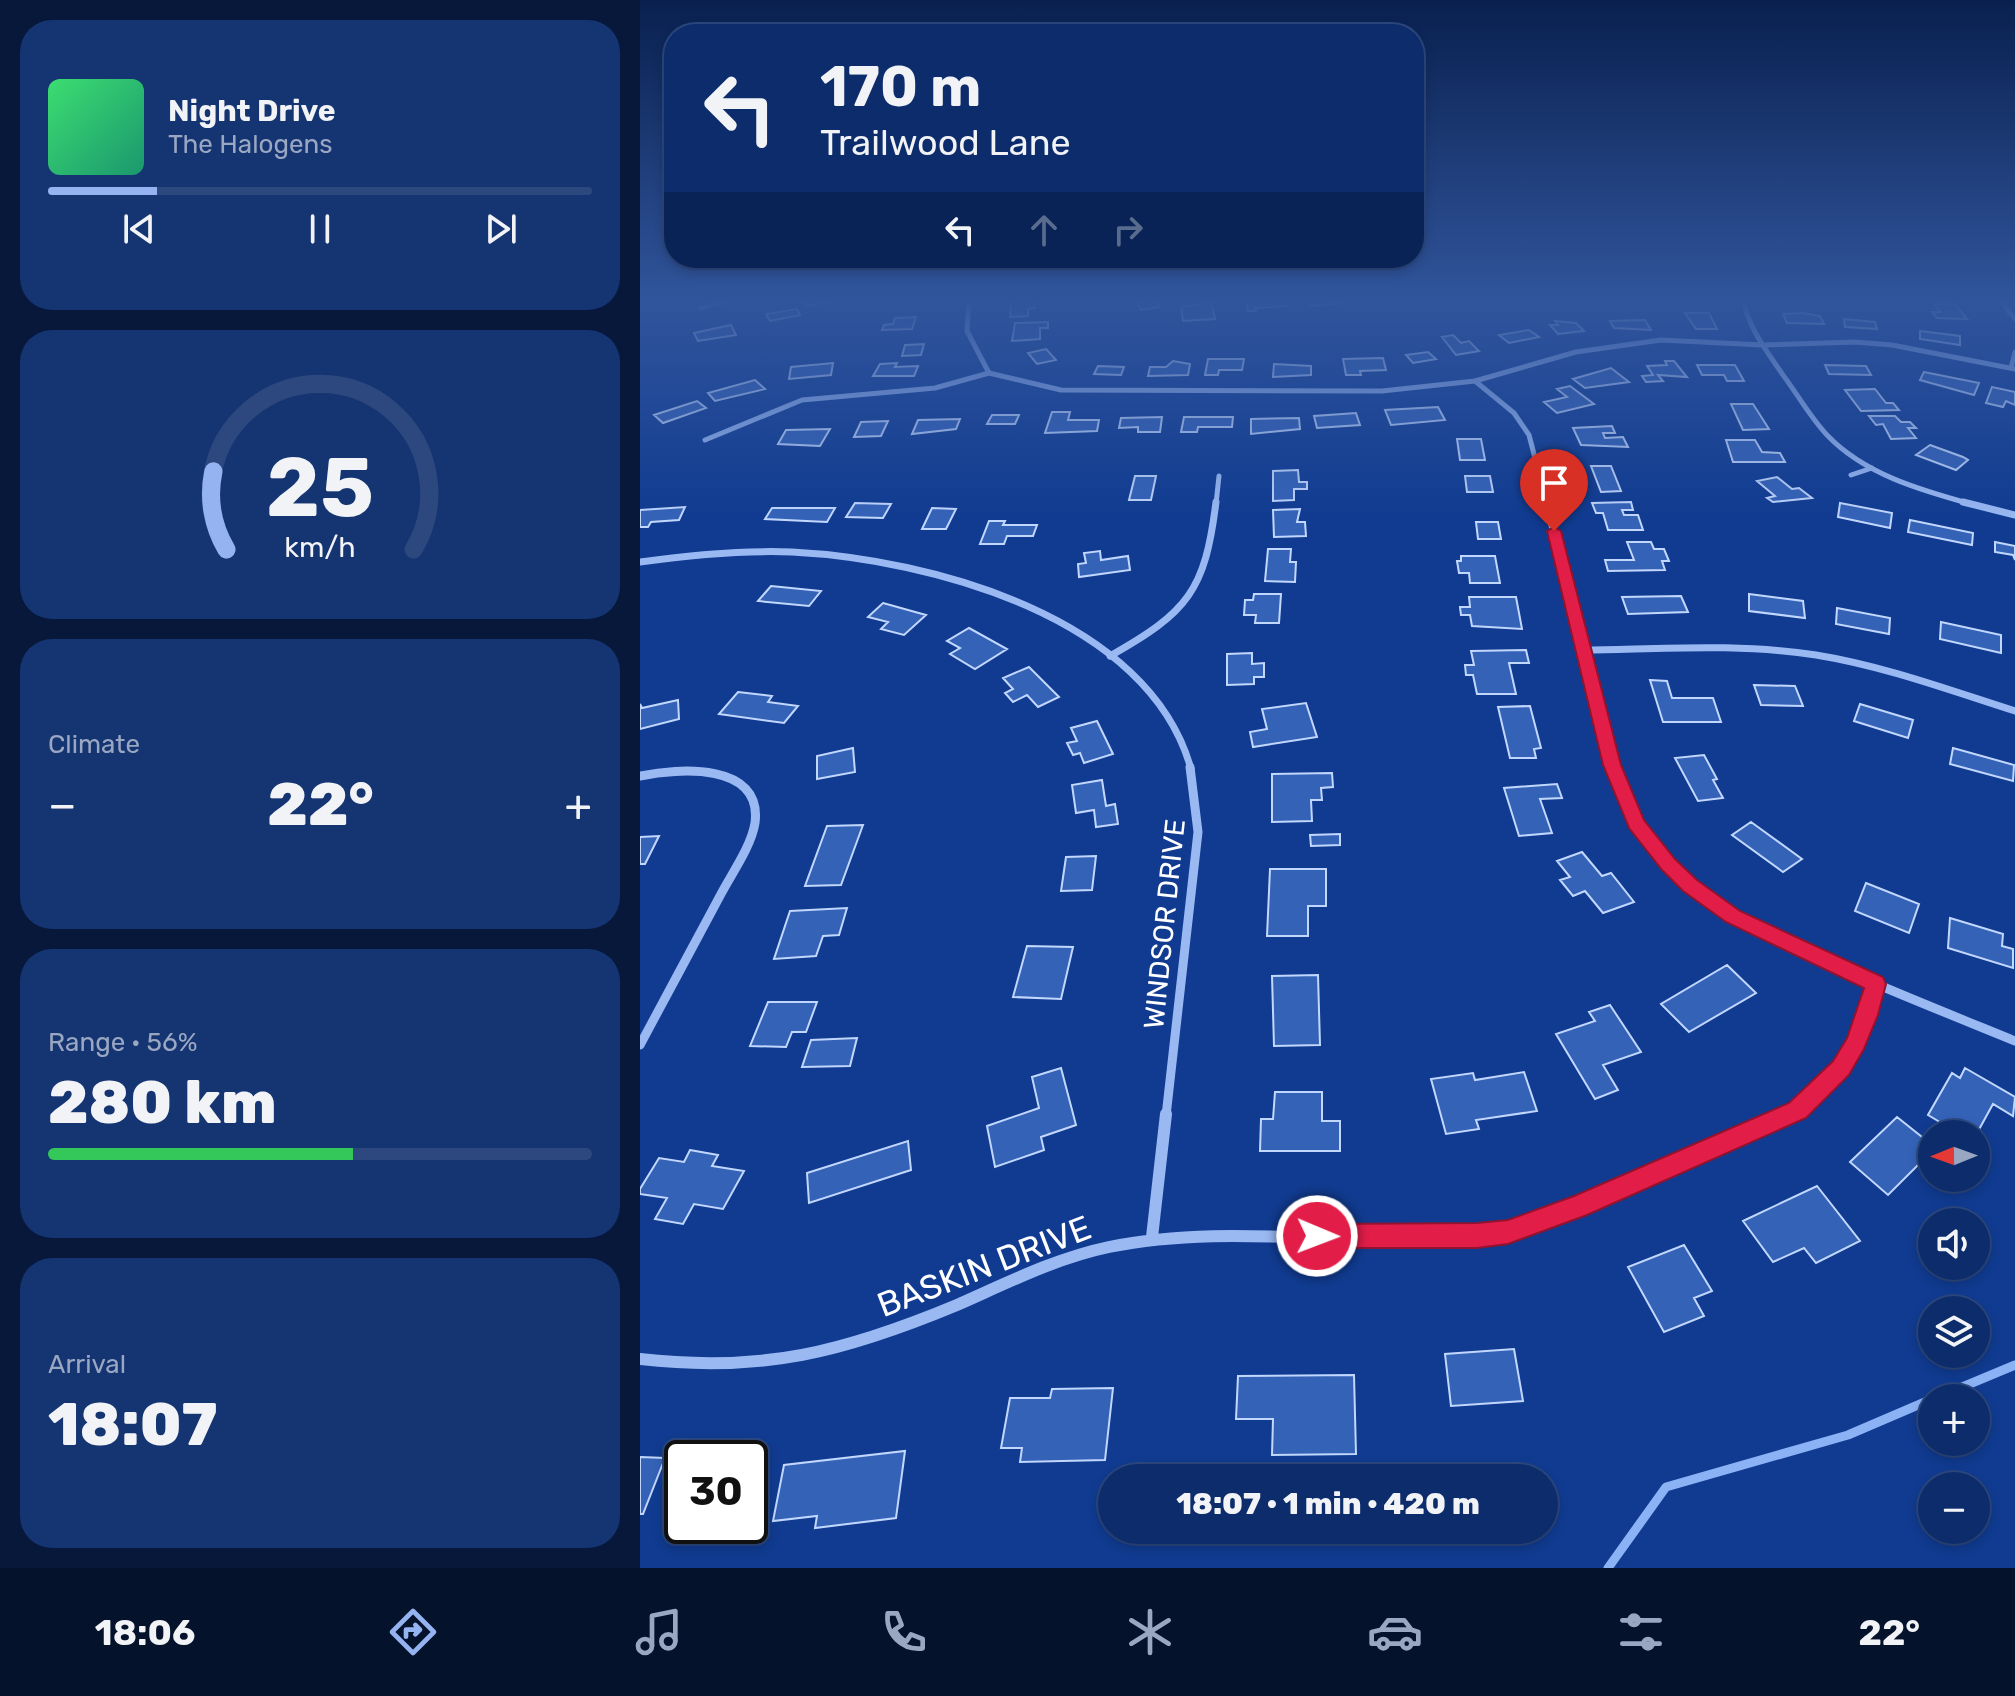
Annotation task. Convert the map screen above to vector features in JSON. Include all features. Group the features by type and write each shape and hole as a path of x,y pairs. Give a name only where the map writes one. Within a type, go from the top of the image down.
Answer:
{"street":[{"path":"705,440 802,400 926,389 989,373 1035,386 1101,392 1361,392 1475,381 1506,372"},
{"path":"1782,372 1821,429 1834,442 1872,468 1921,489 2015,515"},
{"path":"1475,381 1514,413 1529,435 1618,784 1648,842 1690,885 1733,917 1876,984 2015,1041"},
{"path":"1851,475 1872,468"},
{"path":"1110,656 1168,622 1197,589 1210,548 1219,476"},
{"name":"WINDSOR DRIVE","path":"640,562 813,553 992,589 1026,603 1084,635 1163,707 1178,733 1191,766 1197,799 1198,832 1152,1237"},
{"path":"1584,650 1758,650 1806,654 1872,667 2015,711"},
{"path":"640,776 684,769 725,776 748,793 755,808 755,822 742,854 640,1045"},
{"name":"BASKIN DRIVE","path":"640,1359 675,1365 764,1365 812,1356 861,1344 1055,1262 1152,1237 1437,1238 1508,1232 1543,1220 1797,1111 1841,1068 1867,1015 1876,984"}],"building":[{"path":"790,372 831,372 831,375 789,379"},
{"path":"875,372 916,372 914,376 873,376"},
{"path":"1095,372 1122,372 1121,375"},
{"path":"1149,372 1189,372 1188,375 1148,376"},
{"path":"1273,372 1311,372 1311,375 1273,377"},
{"path":"1345,372 1360,372 1361,375 1346,375"},
{"path":"1597,372 1616,372 1629,382 1585,388 1573,379"},
{"path":"1651,372 1683,372 1687,377 1658,375 1663,381 1646,382 1642,376 1653,375"},
{"path":"1701,372 1739,372 1744,381 1727,381 1724,375 1702,375"},
{"path":"1869,372 1871,375 1829,374"},
{"path":"1925,372 1979,383 1974,395 1920,380"},
{"path":"755,380 765,389 715,401 708,393"},
{"path":"1570,386 1594,404 1557,413 1544,402 1567,397 1557,389"},
{"path":"1992,387 2015,392 2015,405 2006,401 2003,407 1986,403"},
{"path":"1875,389 1886,403 1893,403 1899,410 1861,411 1845,390"},
{"path":"697,401 706,408 663,423 654,415"},
{"path":"1731,404 1753,404 1769,429 1743,430"},
{"path":"1438,407 1445,420 1391,425 1385,410"},
{"path":"1052,412 1070,412 1068,420 1099,420 1097,431 1045,433"},
{"path":"1356,413 1360,425 1317,428 1314,416"},
{"path":"992,415 1019,415 1015,424 987,424"},
{"path":"1869,416 1895,416 1901,422 1910,422 1916,428 1908,428 1916,438 1891,439 1883,424 1876,425"},
{"path":"1162,417 1160,432 1138,432 1138,427 1119,428 1121,418"},
{"path":"1184,417 1233,417 1232,427 1198,427 1197,432 1181,432"},
{"path":"1299,418 1300,429 1251,434 1251,419"},
{"path":"960,419 956,429 912,434 918,420"},
{"path":"888,421 881,436 854,437 861,422"},
{"path":"1612,426 1615,433 1603,433 1605,438 1623,437 1628,447 1581,445 1573,428"},
{"path":"830,429 820,446 778,444 786,430"},
{"path":"1457,439 1481,439 1485,460 1460,460"},
{"path":"1726,440 1755,440 1762,452 1780,453 1785,462 1733,462"},
{"path":"1930,445 1968,460 1956,470 1916,455"},
{"path":"1591,466 1611,466 1621,491 1601,492"},
{"path":"1298,470 1299,482 1307,482 1307,489 1294,489 1294,500 1273,501 1273,471"},
{"path":"1135,476 1156,476 1151,500 1129,500"},
{"path":"1465,476 1490,476 1493,492 1467,492"},
{"path":"1777,477 1792,489 1799,488 1812,498 1773,502 1767,498 1775,496 1757,481"},
{"path":"1631,502 1633,510 1622,510 1624,515 1638,515 1643,530 1608,530 1603,513 1596,513 1592,503"},
{"path":"855,503 891,504 883,518 846,517"},
{"path":"1840,503 1892,513 1890,528 1838,517"},
{"path":"685,507 679,520 651,522 648,527 640,527 640,510"},
{"path":"772,508 835,508 827,522 765,519"},
{"path":"932,508 956,509 946,529 922,529"},
{"path":"1300,509 1297,522 1305,522 1306,536 1274,537 1273,510"},
{"path":"1910,520 1973,533 1972,545 1908,532"},
{"path":"989,521 1005,521 1003,525 1037,525 1033,536 1007,536 1004,544 980,544"},
{"path":"1476,522 1498,522 1501,539 1478,539"},
{"path":"1627,542 1651,542 1654,549 1664,549 1669,561 1662,561 1665,570 1608,571 1605,560 1634,560"},
{"path":"1995,542 2015,546 2015,560 2013,555 1995,552"},
{"path":"1268,549 1291,549 1290,562 1296,562 1295,582 1265,581"},
{"path":"1100,551 1101,560 1128,556 1130,570 1079,577 1078,564 1086,563 1084,553"},
{"path":"1461,556 1495,556 1500,583 1470,583 1469,573 1459,573 1457,561 1461,561"},
{"path":"771,586 821,591 809,606 758,601"},
{"path":"1254,594 1281,594 1279,623 1255,623 1256,615 1244,615 1245,600 1253,600"},
{"path":"1749,594 1803,601 1805,618 1749,611"},
{"path":"1681,596 1688,612 1628,614 1622,597"},
{"path":"1469,597 1516,597 1522,629 1472,626 1470,615 1461,615 1460,607 1470,607"},
{"path":"883,603 926,615 904,635 881,629 888,622 868,617"},
{"path":"1837,608 1890,618 1889,634 1836,624"},
{"path":"1941,622 2001,635 2001,653 1940,639"},
{"path":"969,628 1007,649 975,669 950,654 960,648 947,641"},
{"path":"1526,650 1529,663 1509,663 1516,694 1477,694 1473,675 1466,675 1465,665 1474,665 1471,651"},
{"path":"1252,653 1252,664 1264,663 1264,677 1254,677 1254,684 1227,685 1227,654"},
{"path":"1029,667 1059,697 1038,707 1027,695 1013,702 1005,693 1013,689 1003,678"},
{"path":"1650,680 1667,681 1672,698 1713,698 1721,722 1663,722"},
{"path":"1754,685 1795,686 1803,706 1761,705"},
{"path":"738,692 772,696 768,702 798,706 784,723 719,714"},
{"path":"678,700 679,719 640,729 640,704 642,708"},
{"path":"1306,703 1317,737 1253,747 1250,732 1267,729 1262,709"},
{"path":"1860,704 1913,720 1908,738 1854,721"},
{"path":"1530,706 1541,748 1534,749 1536,758 1510,758 1498,707"},
{"path":"1097,721 1113,754 1084,763 1080,753 1073,755 1067,743 1077,741 1071,728"},
{"path":"853,748 855,772 817,779 817,756"},
{"path":"1953,748 2014,765 2013,781 1950,764"},
{"path":"1704,755 1723,798 1698,801 1675,758"},
{"path":"1332,773 1333,787 1321,788 1322,800 1311,800 1312,821 1272,822 1272,774"},
{"path":"1102,780 1106,806 1115,804 1118,824 1096,827 1094,810 1076,813 1072,785"},
{"path":"1557,784 1562,798 1540,799 1552,833 1519,836 1504,788"},
{"path":"1751,822 1802,859 1783,872 1732,835"},
{"path":"863,825 841,885 805,886 827,826"},
{"path":"1340,834 1340,845 1311,846 1310,835"},
{"path":"659,836 645,864 640,864 640,837"},
{"path":"1582,852 1602,876 1611,873 1634,902 1603,913 1585,891 1573,896 1560,880 1570,877 1557,861"},
{"path":"1096,856 1092,890 1061,891 1066,857"},
{"path":"1270,869 1326,869 1326,906 1308,906 1308,936 1267,936"},
{"path":"1866,883 1919,904 1909,933 1855,911"},
{"path":"847,908 839,935 823,936 816,956 774,959 790,911"},
{"path":"1950,918 2003,934 2002,946 2013,949 2013,968 1948,948"},
{"path":"1027,946 1073,947 1061,999 1013,997"},
{"path":"1727,965 1756,993 1689,1032 1661,1004"},
{"path":"1318,975 1320,1045 1274,1046 1272,976"},
{"path":"768,1002 817,1002 806,1032 792,1032 786,1047 750,1046"},
{"path":"1610,1005 1641,1052 1603,1065 1618,1090 1595,1099 1556,1034 1595,1021 1589,1012"},
{"path":"857,1038 850,1066 802,1067 811,1040"},
{"path":"1061,1068 1076,1125 1041,1137 1044,1150 995,1167 987,1126 1039,1108 1032,1077"},
{"path":"1965,1068 2015,1097 2013,1116 1993,1104 1984,1120 1936,1120 1928,1115 1952,1073 1960,1078"},
{"path":"1524,1072 1537,1111 1476,1120 1479,1129 1446,1134 1431,1079 1473,1073 1475,1080"},
{"path":"1275,1092 1322,1092 1322,1121 1340,1121 1340,1151 1260,1151 1261,1119 1273,1119"},
{"path":"1897,1117 1918,1134 1918,1165 1888,1195 1850,1162"},
{"path":"908,1141 911,1170 809,1203 807,1173"},
{"path":"690,1150 718,1155 712,1166 744,1171 723,1209 694,1204 683,1224 655,1219 667,1198 640,1194 640,1189 659,1158 684,1162"},
{"path":"1817,1186 1860,1241 1816,1263 1804,1248 1773,1262 1743,1221"},
{"path":"1684,1245 1712,1291 1694,1298 1704,1316 1664,1332 1628,1267"},
{"path":"1514,1349 1523,1401 1451,1406 1445,1354"},
{"path":"1354,1375 1356,1454 1272,1455 1273,1419 1236,1419 1238,1376"},
{"path":"1113,1388 1105,1460 1020,1462 1022,1448 1001,1448 1010,1398 1050,1398 1052,1389"},
{"path":"905,1451 896,1518 815,1528 817,1516 773,1521 784,1465"},
{"path":"640,1457 664,1458 643,1514 640,1514"}],"waterway":[{"path":"1970,1384 2015,1365"},
{"path":"1608,1568 1666,1487 1848,1435 1918,1405"}],"route":[{"path":"1317,1236 1477,1236 1508,1232 1578,1206 1797,1111 1841,1068 1857,1042 1867,1015 1876,984 1733,917 1690,885 1648,842 1625,803 1612,765 1554,531"}]}
